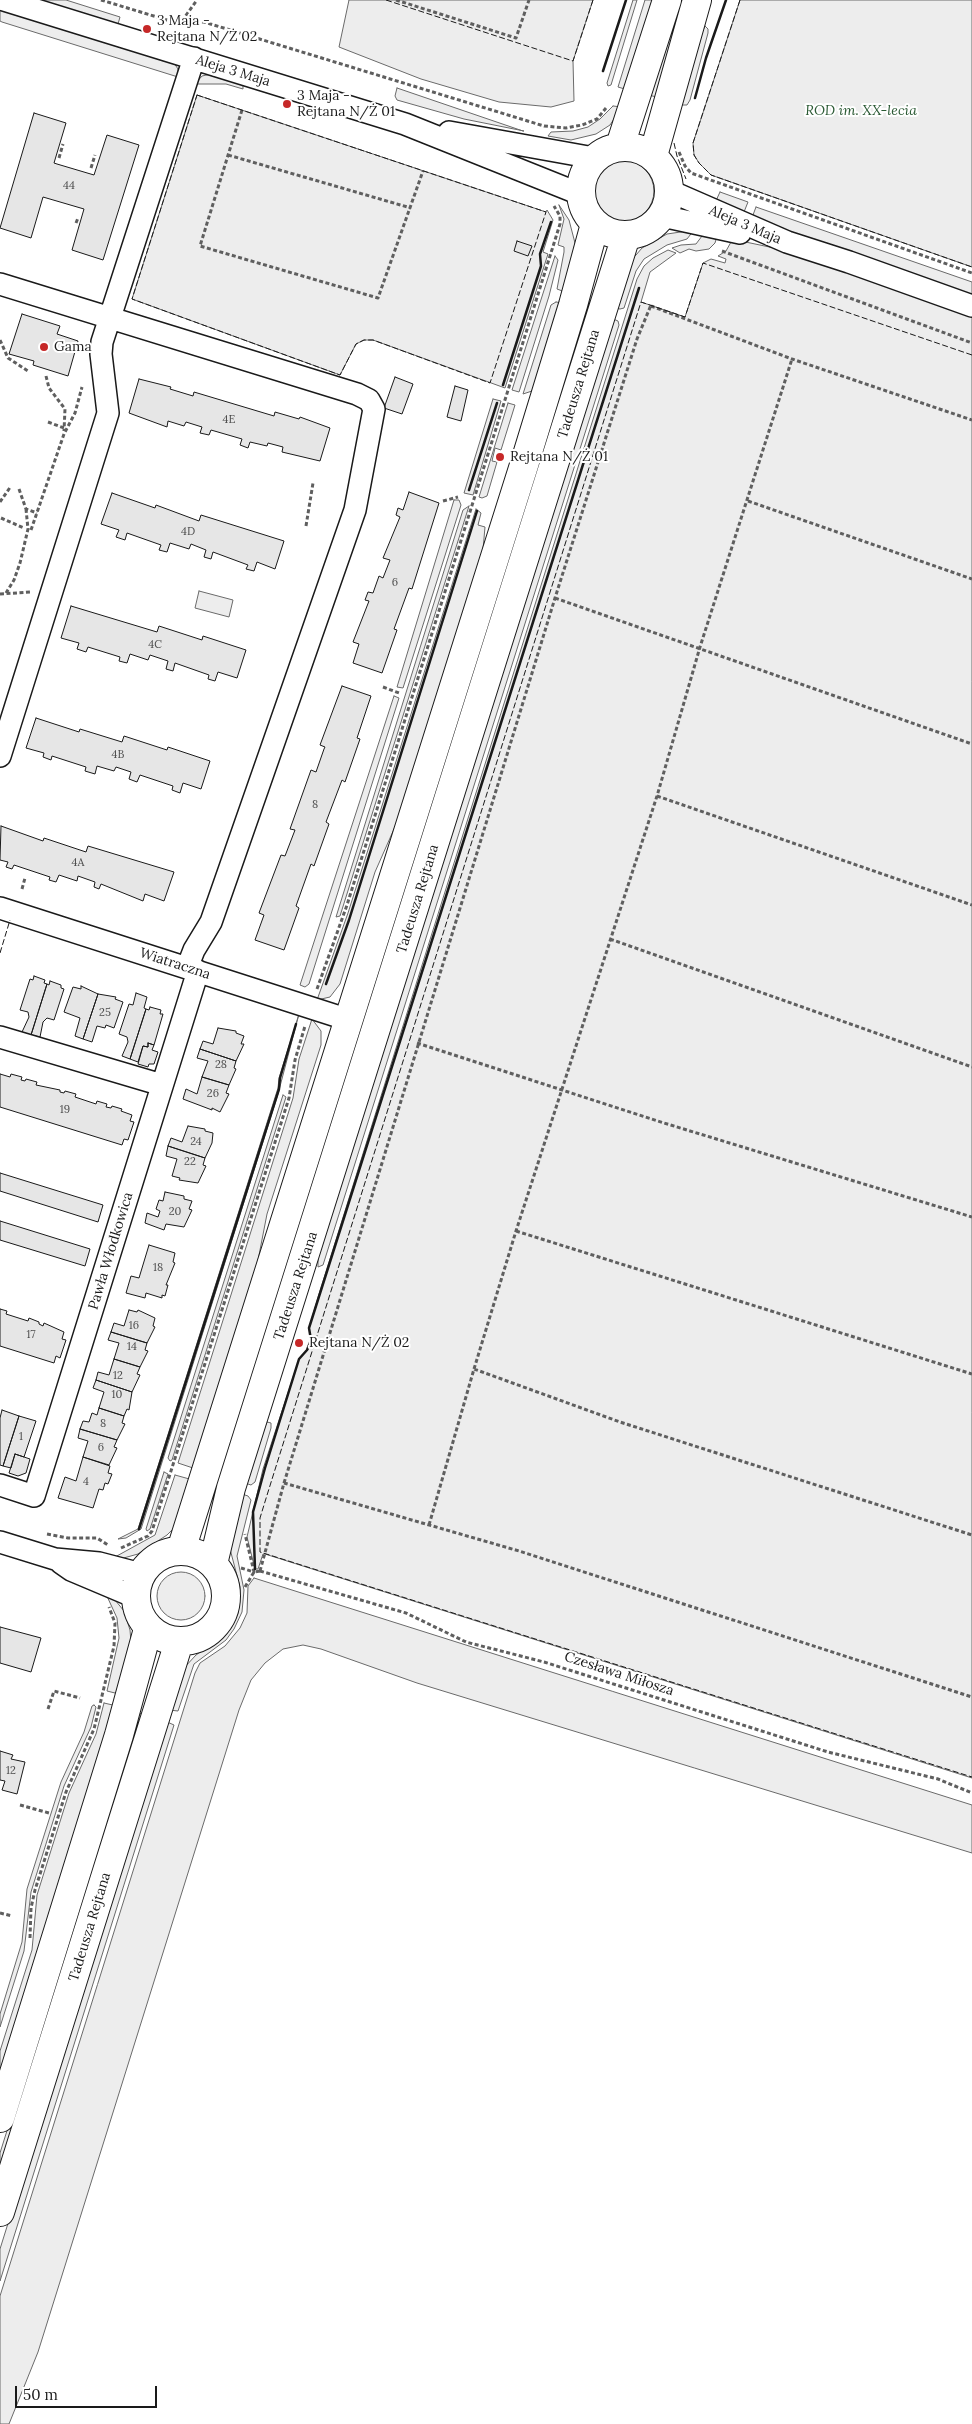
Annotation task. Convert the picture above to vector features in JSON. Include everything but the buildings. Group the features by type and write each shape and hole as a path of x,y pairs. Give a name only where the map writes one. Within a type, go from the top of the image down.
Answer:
{"main road":[{"path":"620,146 667,0"},
{"path":"653,156 676,68 697,0"},
{"path":"620,146 638,148 653,156 665,172 666,204 652,226 640,233 626,236 609,233 595,224 584,210 580,194 581,181 586,168 594,158 606,150 620,146"},
{"name":"Tadeusza Rejtana","path":"181,1550 350,1020 573,305 595,224"},
{"name":"Tadeusza Rejtana","path":"213,1564 231,1488 626,236"},
{"path":"181,1550 199,1554 213,1564 223,1580 226,1597 222,1615 212,1629 197,1639 179,1642 162,1638 148,1629 141,1619 138,1585 151,1562 165,1553 181,1550"},
{"name":"Tadeusza Rejtana","path":"0,2118 116,1744 148,1629"},
{"name":"Tadeusza Rejtana","path":"0,2212 179,1642"}],"street":[{"name":"Aleja 3 Maja","path":"4,0 405,124 580,194"},
{"path":"0,756 108,413 101,354 102,342 194,58"},
{"name":"Aleja 3 Maja","path":"405,124 594,158"},
{"name":"Aleja 3 Maja","path":"666,204 849,262 972,306"},
{"path":"0,284 110,318"},
{"name":"Pawła Włodkowica","path":"0,1485 34,1496 162,1085 192,970 194,950 211,922 355,510 374,409 369,400 357,394 110,318"},
{"name":"Wiatraczna","path":"0,908 350,1020"},
{"path":"0,1037 162,1085"},
{"path":"0,1542 54,1559 71,1570 138,1585"}],"path":[{"path":"102,0 167,20 204,22 546,126 566,128 587,123 601,115 608,103"},
{"path":"182,21 197,0"},
{"path":"396,0 516,38 528,0"},
{"path":"242,110 200,246 378,298 423,171"},
{"path":"678,142 679,152 685,166 691,173 972,272"},
{"path":"59,158 63,144"},
{"path":"91,168 95,154"},
{"path":"228,155 411,208"},
{"path":"317,990 353,886 560,224 558,212 550,202"},
{"path":"76,223 78,218"},
{"path":"718,250 972,343"},
{"path":"240,1568 254,1572 260,1571 313,1384 334,1324 417,1043 637,339 651,306 792,359 972,420"},
{"path":"0,340 8,358 28,371"},
{"path":"429,1525 516,1231 563,1091 657,796 700,647 792,359"},
{"path":"46,376 50,388 65,409 64,434"},
{"path":"31,530 64,434 75,413 82,386"},
{"path":"48,422 64,428"},
{"path":"306,526 313,483"},
{"path":"0,502 11,486"},
{"path":"6,593 14,580 20,563 28,529 26,509 19,489"},
{"path":"443,501 458,497"},
{"path":"748,501 972,579"},
{"path":"26,509 37,513"},
{"path":"1,518 24,528"},
{"path":"0,594 52,591"},
{"path":"555,598 700,647 972,744"},
{"path":"383,687 399,693"},
{"path":"657,796 972,905"},
{"path":"22,889 25,878"},
{"path":"610,939 972,1067"},
{"path":"117,1551 148,1536 152,1531 289,1098 295,1060 308,1017"},
{"path":"417,1043 563,1091 972,1217"},
{"path":"516,1231 972,1374"},
{"path":"474,1369 620,1422 972,1535"},
{"path":"284,1483 519,1550 972,1697"},
{"path":"44,1533 68,1538 97,1538 112,1548"},
{"path":"244,1534 254,1572 245,1587"},
{"name":"Czesława Miłosza","path":"260,1571 406,1613 466,1642 544,1662 828,1752 938,1779 972,1793"},
{"path":"29,1944 33,1898 66,1792 94,1729 114,1646 115,1624 107,1603"},
{"path":"48,1709 54,1691 80,1698"},
{"path":"20,1805 49,1813"},
{"path":"0,1913 12,1916"}],"green space":[{"path":"39,0 66,0 120,17 118,24"},
{"path":"349,0 593,0 573,61 574,101 551,107 499,102 421,79 339,47"},
{"path":"633,0 637,0 611,85 608,86 607,83"},
{"path":"645,0 656,0 628,90 618,87"},
{"path":"678,0 686,0 657,97 648,95"},
{"name":"ROD im. XX-lecia","path":"740,0 972,0 972,267 711,175 699,163 694,155 693,143"},
{"path":"0,8 174,63 178,69 178,77 2,22 0,21"},
{"path":"705,26 708,29 708,33 690,100 687,105 679,105 692,55"},
{"path":"211,74 243,83 243,89 226,84 195,84 202,76"},
{"path":"397,88 522,131 464,119 397,100 395,96"},
{"path":"197,95 546,212 547,210 553,220 543,252 548,254 505,388 373,340 364,340 356,344 340,375 132,299"},
{"path":"613,106 622,107 610,125 596,134 571,140 548,136 551,132 573,131 588,127 600,119"},
{"path":"623,160 635,163 645,169 651,179 654,191 651,203 645,213 635,219 623,222 611,219 601,213 595,203 592,191 595,179 601,169 611,163"},
{"path":"720,192 748,202 744,212 740,215 714,205"},
{"path":"559,205 569,220 575,243 565,292 557,289 564,252 564,247 558,245 564,219"},
{"path":"756,207 972,282 972,297 754,221 753,215"},
{"path":"694,230 687,239 667,245 644,259 636,271 624,308 614,308 630,261 642,248 667,234"},
{"path":"705,232 717,236 715,243 709,249 696,251 689,249 680,253 672,248 696,244"},
{"path":"736,240 779,249 867,277 972,316 972,1778 265,1554 263,1554 258,1569 255,1569 247,1537 263,1469 299,1359 308,1350 311,1340 309,1328 319,1294 637,279 644,266 653,258 668,250 676,253 650,272 641,302 685,317 703,263 711,259 725,263 726,259 718,256 726,251 731,242"},
{"path":"555,256 558,260 549,296 519,392 512,390"},
{"path":"556,302 562,303 545,362 532,391 523,394 551,305"},
{"path":"583,310 591,313 223,1478 216,1475"},
{"path":"611,318 618,321 619,325 323,1265 318,1267 318,1256"},
{"path":"493,399 501,401 473,495 464,493"},
{"path":"508,403 515,405 501,450 495,448 492,461 497,462 487,496 482,498 479,497"},
{"path":"454,500 459,500 461,505 403,688 397,687"},
{"path":"469,506 340,916 336,917 463,510"},
{"path":"476,509 481,513 478,525 485,527 482,561 398,820 375,872 340,984 330,997 317,1000 348,913"},
{"path":"199,591 233,600 229,617 195,608"},
{"path":"394,696 399,698 309,984 305,987 300,985"},
{"path":"299,1014 278,1094 141,1529 126,1538 118,1539 138,1529 278,1088 279,1078"},
{"path":"312,1019 321,1031 321,1045 267,1214 253,1286 196,1469 178,1463 293,1098 299,1059"},
{"path":"283,1095 286,1097 172,1460 170,1461 168,1458"},
{"path":"267,1422 271,1423 271,1428 255,1482 251,1485 245,1483 255,1449"},
{"path":"164,1472 168,1474 150,1529 147,1531 146,1529"},
{"path":"175,1475 193,1480 174,1528 167,1535 138,1554 120,1559 115,1557 155,1535"},
{"path":"242,1494 248,1496 251,1500 237,1556 244,1590 242,1612 226,1640 194,1664 178,1711 169,1710 183,1669 196,1655 225,1635 238,1613 240,1587 230,1549"},
{"path":"181,1572 190,1574 198,1579 203,1587 205,1596 203,1605 198,1613 190,1618 181,1620 172,1618 164,1613 159,1605 157,1596 159,1587 164,1579 172,1574"},
{"path":"254,1578 972,1805 972,1853 417,1683 321,1649 303,1645 283,1649 265,1663 251,1680 239,1710 38,2352 9,2424 0,2424 0,2296 195,1673 200,1663 225,1646 240,1628 247,1613 248,1586"},
{"path":"106,1594 115,1600 124,1611 130,1630 131,1642 119,1694 107,1691 119,1638 117,1618"},
{"path":"104,1703 117,1706 0,2085 0,2051 32,1950 37,1895 69,1793 96,1734"},
{"path":"94,1705 96,1707 91,1727 64,1786 31,1892 24,1951 0,2027 0,2014 22,1942 27,1889 61,1782"},
{"path":"138,1713 146,1715 0,2179 0,2153"},
{"path":"165,1721 174,1725 0,2281 0,2249"}],"fence":[{"path":"386,0 573,61 593,0"},
{"path":"740,0 693,143 694,155 699,163 711,175 972,267"},
{"path":"197,95 546,212 490,383 373,340 364,340 356,344 340,375 132,299 197,95"},
{"path":"674,143 686,179"},
{"path":"972,355 703,263 685,317 641,302 260,1518 260,1552 972,1777"},
{"path":"0,953 10,920"}],"wall":[{"path":"603,71 626,0"},
{"path":"695,98 706,58 726,0"},
{"path":"503,385 541,266 540,254 551,222"},
{"path":"255,1569 253,1512 265,1468 299,1359 307,1350 311,1340 309,1328 639,288"},
{"path":"469,490 497,403"},
{"path":"326,984 349,920 477,511"},
{"path":"139,1529 279,1089 280,1078 296,1024"}],"place":[{"name":"3 Maja - Rejtana N/Ż 02","path":"147,29"},
{"name":"3 Maja - Rejtana N/Ż 01","path":"287,104"},
{"name":"Gama","path":"44,347"},
{"name":"Rejtana N/Ż 01","path":"500,457"},
{"name":"Rejtana N/Ż 02","path":"299,1343"}]}
